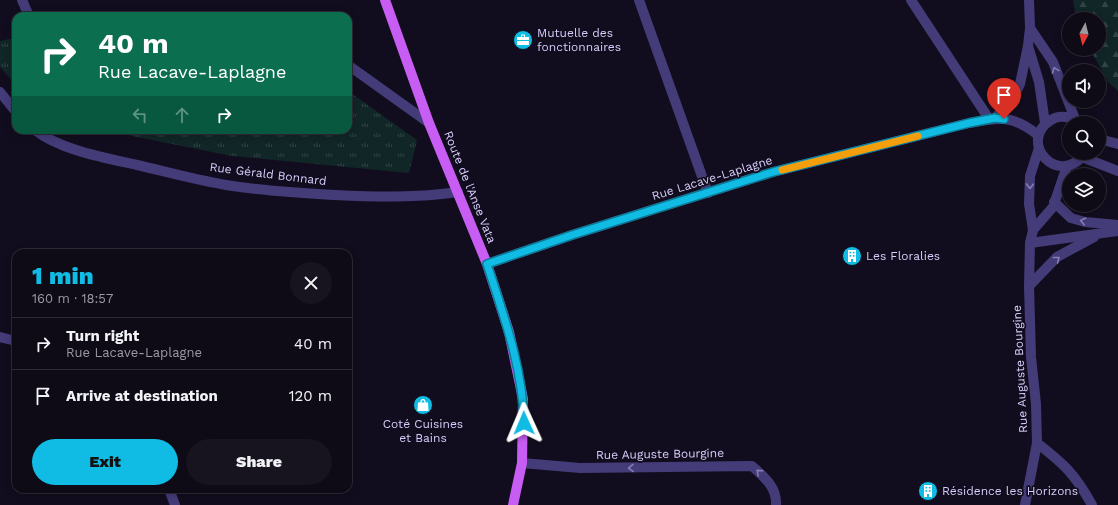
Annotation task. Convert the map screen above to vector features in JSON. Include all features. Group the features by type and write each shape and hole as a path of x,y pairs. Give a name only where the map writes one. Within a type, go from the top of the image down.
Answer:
{"main road":[{"name":"Route de l'Anse Vata","path":"385,0 429,123 487,264 509,332 524,399 522,463 513,505"}],"street":[{"path":"22,0 27,12"},
{"path":"639,0 708,193"},
{"path":"911,0 992,119 1013,99 1020,84 1030,28 1029,0"},
{"path":"1030,28 1052,62 1075,116"},
{"path":"1028,46 1039,82 1046,123"},
{"path":"352,68 429,123"},
{"path":"0,92 12,107"},
{"path":"1062,117 1054,118 1046,123 1038,135 1039,148 1046,161 1059,166 1067,166 1079,160"},
{"name":"Rue Lacave-Laplagne","path":"487,264 773,172 992,119 1024,124 1038,135"},
{"name":"Rue Gérald Bonnard","path":"40,134 69,147 116,160 226,185 300,194 386,198 458,192"},
{"path":"1106,141 1118,144"},
{"name":"Rue Auguste Bourgine","path":"1025,505 1037,443 1036,404 1031,357 1029,286 1030,244 1033,230 1029,204 1030,176 1039,148"},
{"path":"1094,160 1118,171"},
{"name":"Rue Auguste Bourgine","path":"1033,230 1053,207 1067,166"},
{"path":"1054,202 1071,218 1085,222 1118,225"},
{"path":"1030,244 1096,236 1118,231"},
{"path":"1029,286 1057,257 1096,236"},
{"path":"0,337 12,340"},
{"path":"1037,443 1065,465 1081,485 1092,505"},
{"name":"Rue Auguste Bourgine","path":"522,463 580,468 752,466 769,482 776,498 776,505"},
{"path":"170,493 174,505"}],"green space":[{"path":"1073,0 1118,0 1118,91 1106,78 1106,64 1098,64 1094,56 1106,56 1106,12 1075,12"},
{"path":"12,38 12,80 0,67 0,41"},
{"path":"352,94 417,140 409,173 232,156 122,134 352,134"}],"slow traffic":[{"path":"782,170 918,136"}],"place":[{"name":"Mutuelle des fonctionnaires","path":"523,40"},
{"name":"Les Floralies","path":"852,256"},
{"name":"Coté Cuisines et Bains","path":"423,405"},
{"name":"Résidence les Horizons","path":"928,491"}],"route":[{"path":"524,423 524,399 509,332 487,264 572,235 773,172 969,123 995,118 1004,119"}]}
